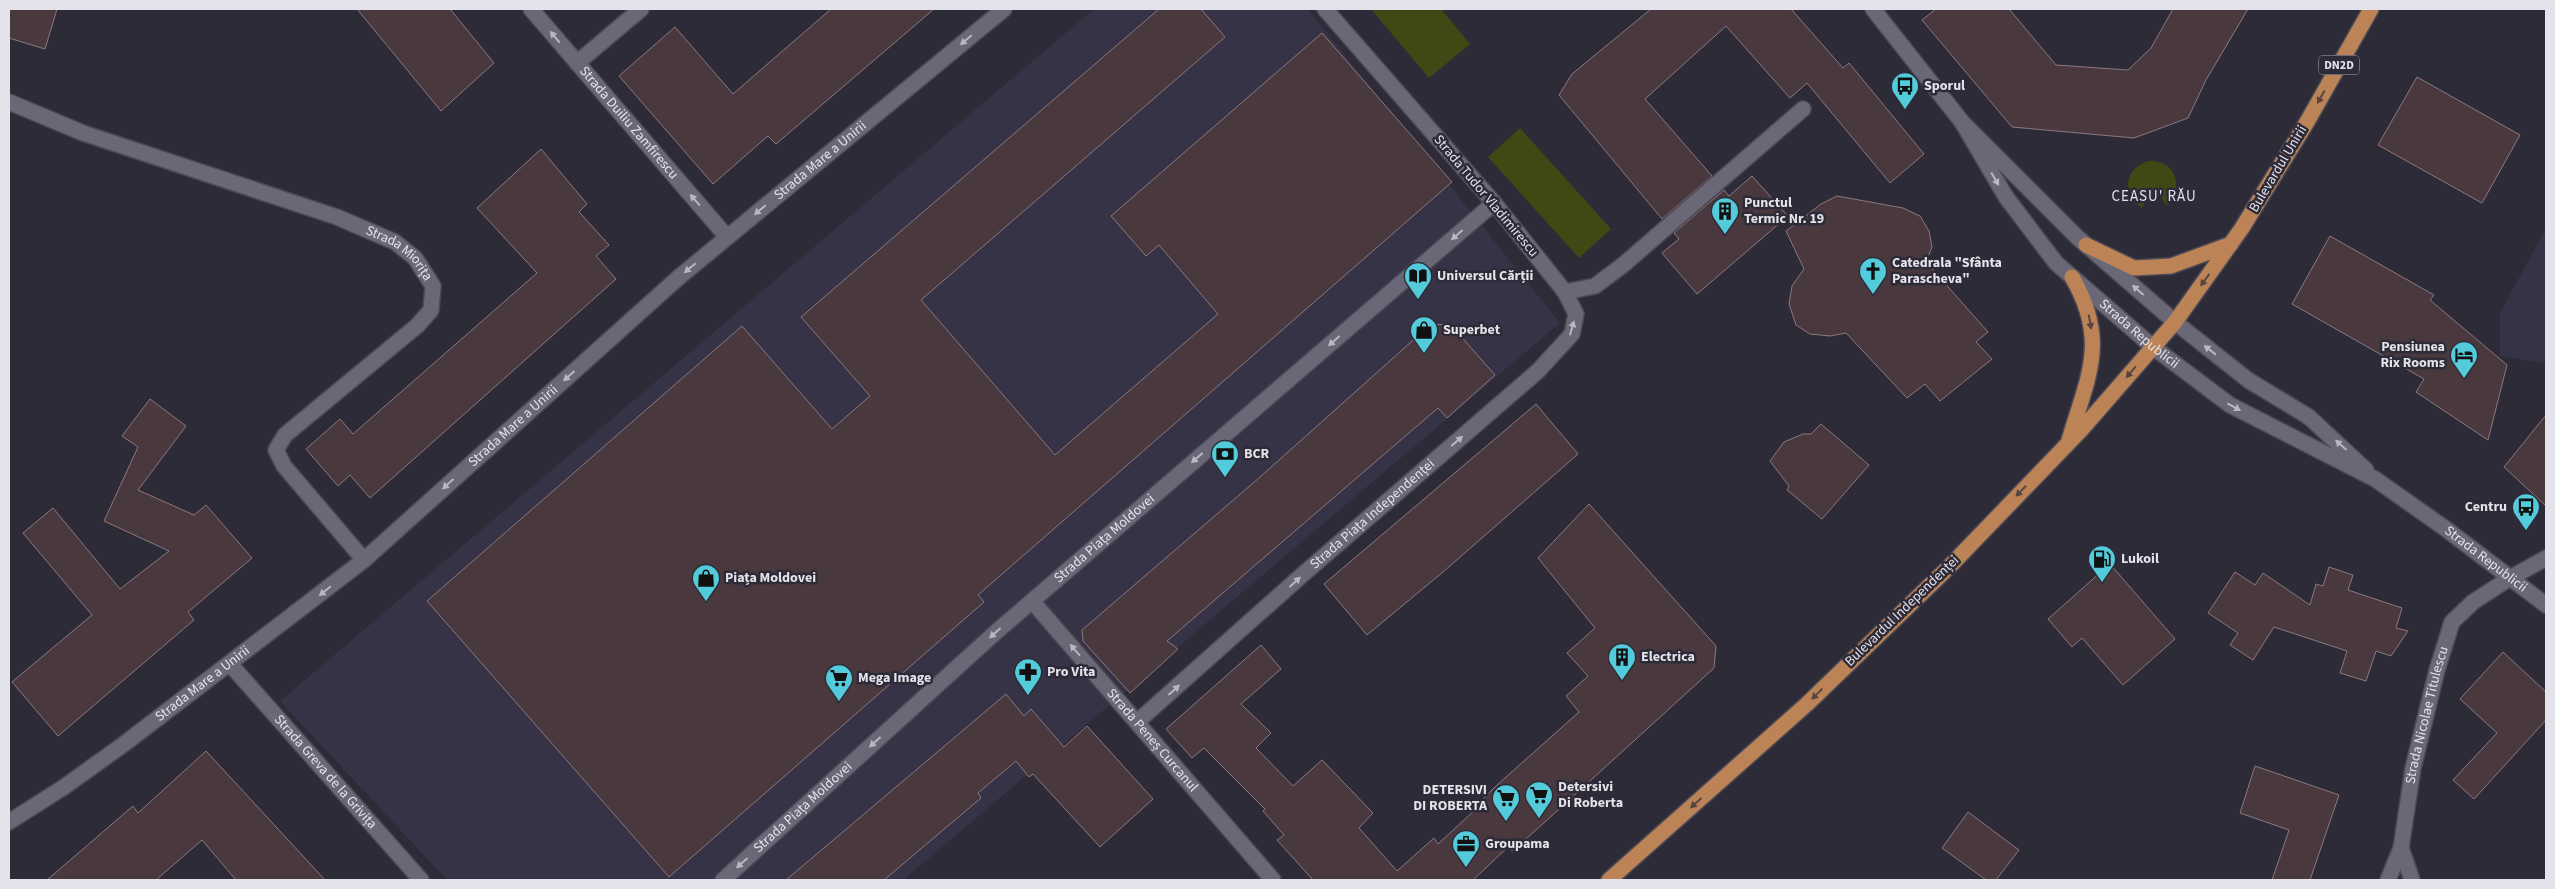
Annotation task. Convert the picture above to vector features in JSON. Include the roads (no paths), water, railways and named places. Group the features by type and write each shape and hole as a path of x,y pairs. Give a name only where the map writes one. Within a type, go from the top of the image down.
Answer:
{"main road":[{"name":"Bulevardul Unirii","path":"2175,322 2231,244 2307,122 2371,9"},
{"path":"2086,245 2134,268 2171,266 2231,244"},
{"path":"2068,443 2094,355 2091,322 2085,299 2072,277"},
{"name":"Bulevardul Independenței","path":"1609,880 1813,698 1949,567 2068,443 2175,322"}],"street":[{"name":"Strada Duiliu Zamfirescu","path":"531,9 727,236"},
{"path":"577,63 641,9"},
{"name":"Strada Mare a Unirii","path":"9,822 79,776 230,664 364,560 678,278 1004,9"},
{"name":"Strada Tudor Vladimirescu","path":"1325,9 1494,203 1565,292"},
{"name":"Strada Republicii","path":"1873,9 1962,122 2086,245 2175,322 2248,380 2309,417 2375,479 2546,605"},
{"name":"Strada Miorița","path":"9,102 83,133 337,217 395,242 414,258 432,286 431,310 418,325 285,435 276,450 284,466 364,560"},
{"path":"1565,292 1595,286 1623,265 1803,109"},
{"name":"Strada Republicii","path":"1962,122 2006,197 2056,263 2072,277 2153,346 2230,405 2375,479"},
{"name":"Strada Piața Moldovei","path":"723,880 1032,601 1494,203"},
{"name":"Strada Piața Independenței","path":"1137,722 1301,576 1538,371 1572,334 1576,314 1565,292"},
{"name":"Strada Nicolae Titulescu","path":"2388,880 2401,848 2413,768 2437,670 2452,622 2473,602 2546,558"},
{"name":"Strada Peneș Curcanul","path":"1032,601 1273,880"},
{"name":"Strada Greva de la Grivița","path":"230,664 421,880"},
{"path":"2401,848 2412,880"}],"place":[{"name":"Sporul","path":"1905,110"},
{"name":"Punctul Termic Nr. 19","path":"1725,235"},
{"name":"Catedrala \"Sfânta Parascheva\"","path":"1873,295"},
{"name":"Universul Cărții","path":"1418,300"},
{"name":"Superbet","path":"1424,354"},
{"name":"Pensiunea Rix Rooms","path":"2464,379"},
{"name":"BCR","path":"1225,478"},
{"name":"Centru","path":"2526,531"},
{"name":"Lukoil","path":"2102,583"},
{"name":"Piața Moldovei","path":"706,602"},
{"name":"Electrica","path":"1622,681"},
{"name":"Pro Vita","path":"1028,696"},
{"name":"Mega Image","path":"839,702"},
{"name":"Detersivi Di Roberta","path":"1539,819"},
{"name":"DETERSIVI DI ROBERTA","path":"1506,822"},
{"name":"Groupama","path":"1466,868"}],"district":[{"name":"CEASU' RĂU","path":"2154,196"}]}
